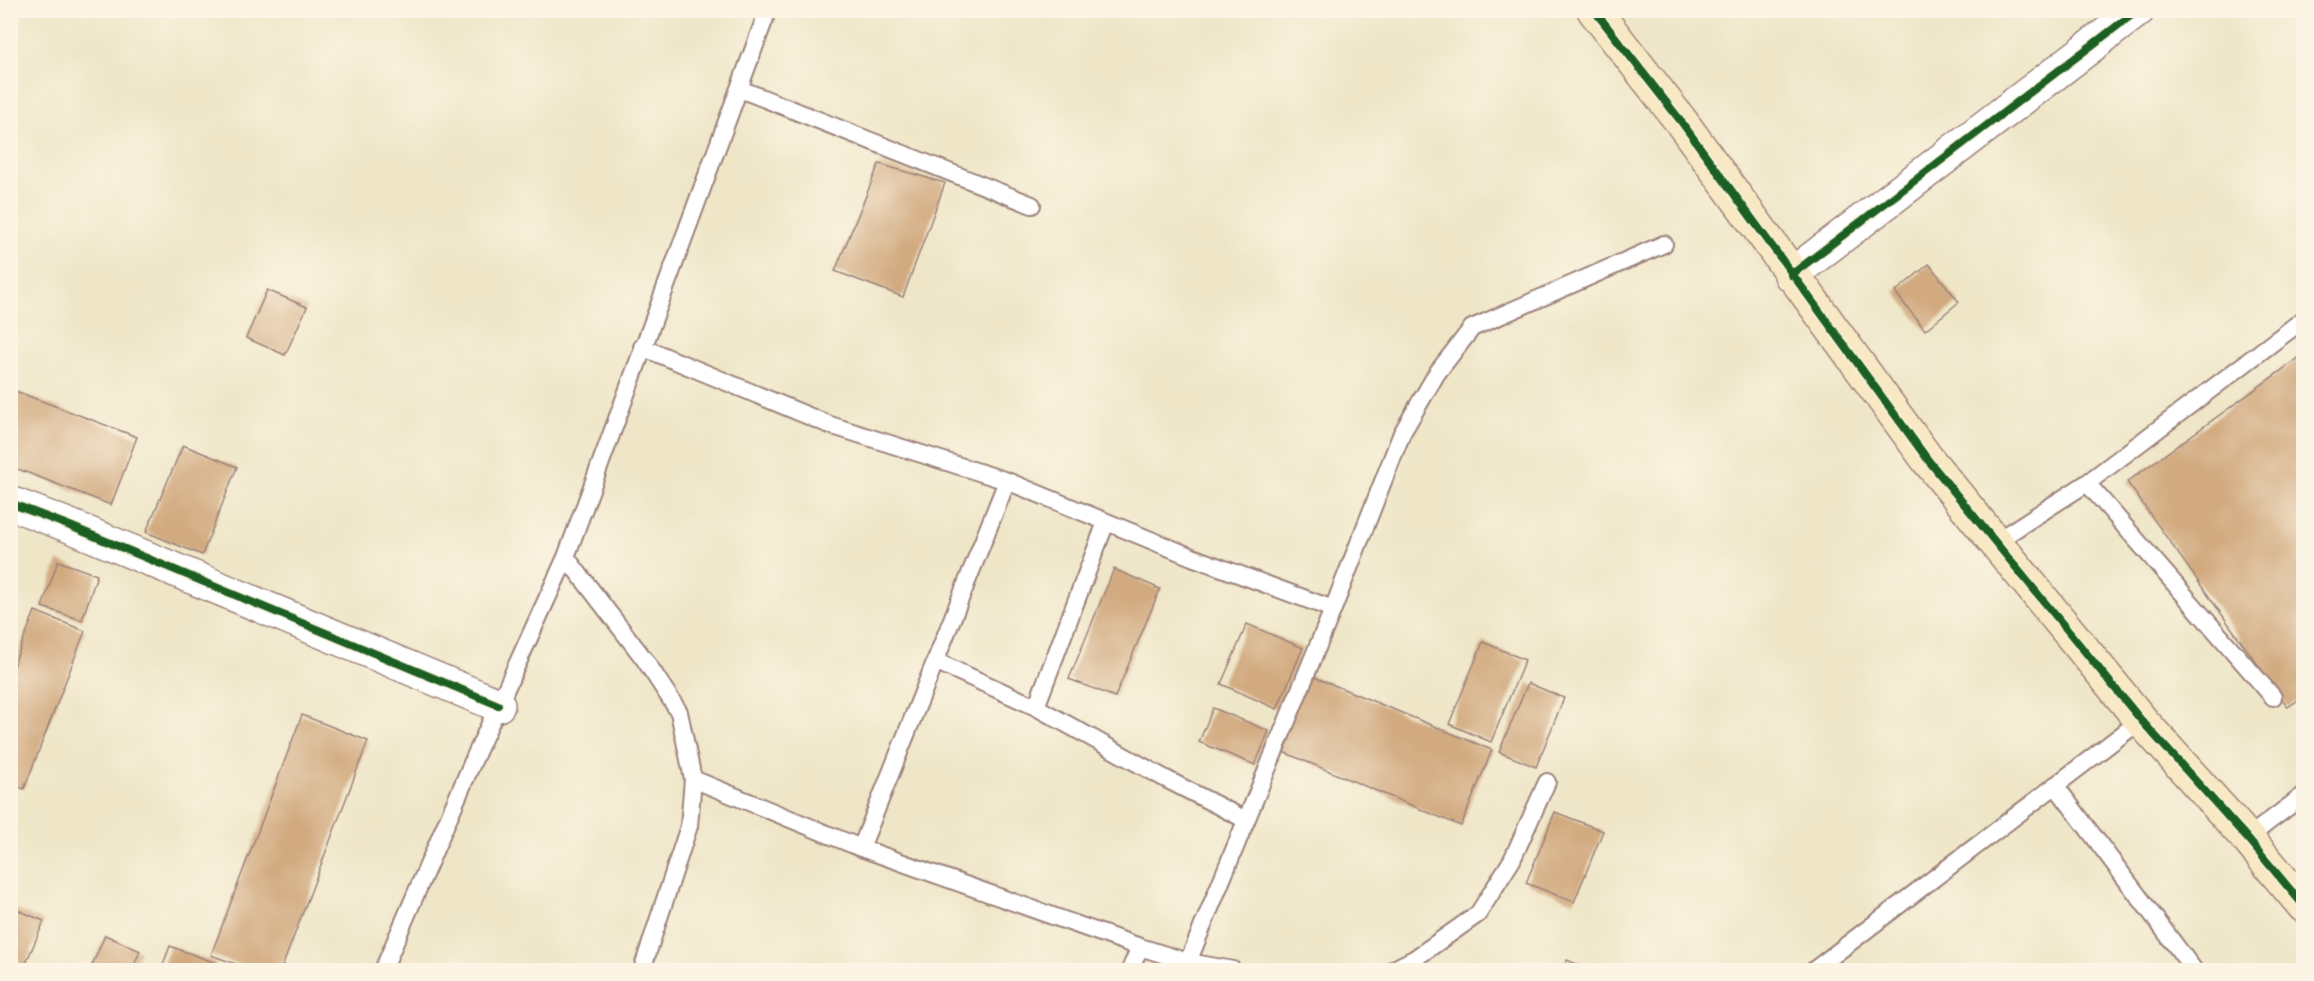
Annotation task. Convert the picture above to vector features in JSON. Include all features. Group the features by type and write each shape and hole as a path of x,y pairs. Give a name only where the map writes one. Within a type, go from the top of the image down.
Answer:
{"street":[{"path":"1594,10 1680,120 1928,460 2141,720 2247,838 2304,906"},
{"path":"1791,275 2138,10"},
{"path":"10,503 498,705"}],"lane":[{"path":"383,970 498,705 566,556 768,10"},
{"path":"740,89 1032,205"},
{"path":"1188,962 1333,609 1402,433 1437,373 1472,328 1664,244"},
{"path":"1995,542 2087,483 2304,319"},
{"path":"642,347 830,425 1007,481 1192,557 1333,609"},
{"path":"861,848 1007,481"},
{"path":"2087,483 2273,696"},
{"path":"1036,706 1106,522"},
{"path":"566,556 645,660 679,712 693,779 689,825 642,970"},
{"path":"935,661 1036,706 1164,778 1246,820"},
{"path":"1814,970 2141,720"},
{"path":"693,779 861,848 1140,947 1188,962 1233,970"},
{"path":"1392,970 1414,960 1478,914 1512,860 1546,782"},
{"path":"2055,785 2194,970"},
{"path":"2247,838 2304,795"},
{"path":"1130,970 1140,947"}],"building":[{"path":"879,164 945,183 903,297 835,271"},
{"path":"1929,264 1959,302 1925,330 1895,292"},
{"path":"267,290 307,307 285,355 246,338"},
{"path":"2304,354 2304,696 2288,707 2127,482"},
{"path":"10,389 137,437 111,505 10,466"},
{"path":"183,445 237,467 202,555 146,532"},
{"path":"58,561 97,575 82,620 42,607"},
{"path":"1114,569 1160,589 1115,697 1069,679"},
{"path":"35,611 85,631 24,789 10,784 10,674"},
{"path":"1247,624 1303,648 1277,709 1221,684"},
{"path":"1483,642 1525,660 1491,742 1449,724"},
{"path":"1307,674 1492,750 1461,826 1276,749"},
{"path":"1528,683 1564,698 1536,767 1499,752"},
{"path":"1213,708 1269,731 1255,765 1199,742"},
{"path":"302,715 368,741 281,970 252,970 211,955"},
{"path":"1555,812 1603,831 1574,902 1526,883"},
{"path":"10,907 44,921 23,970 10,970"},
{"path":"105,935 140,951 132,970 90,970"},
{"path":"170,946 216,963 213,970 161,970"},
{"path":"1567,960 1591,970 1562,970"}],"cycle path":[{"path":"1594,10 1680,120 1928,460 2141,720 2247,838 2304,906"},
{"path":"1791,275 2138,10"},
{"path":"10,503 498,705"}]}
